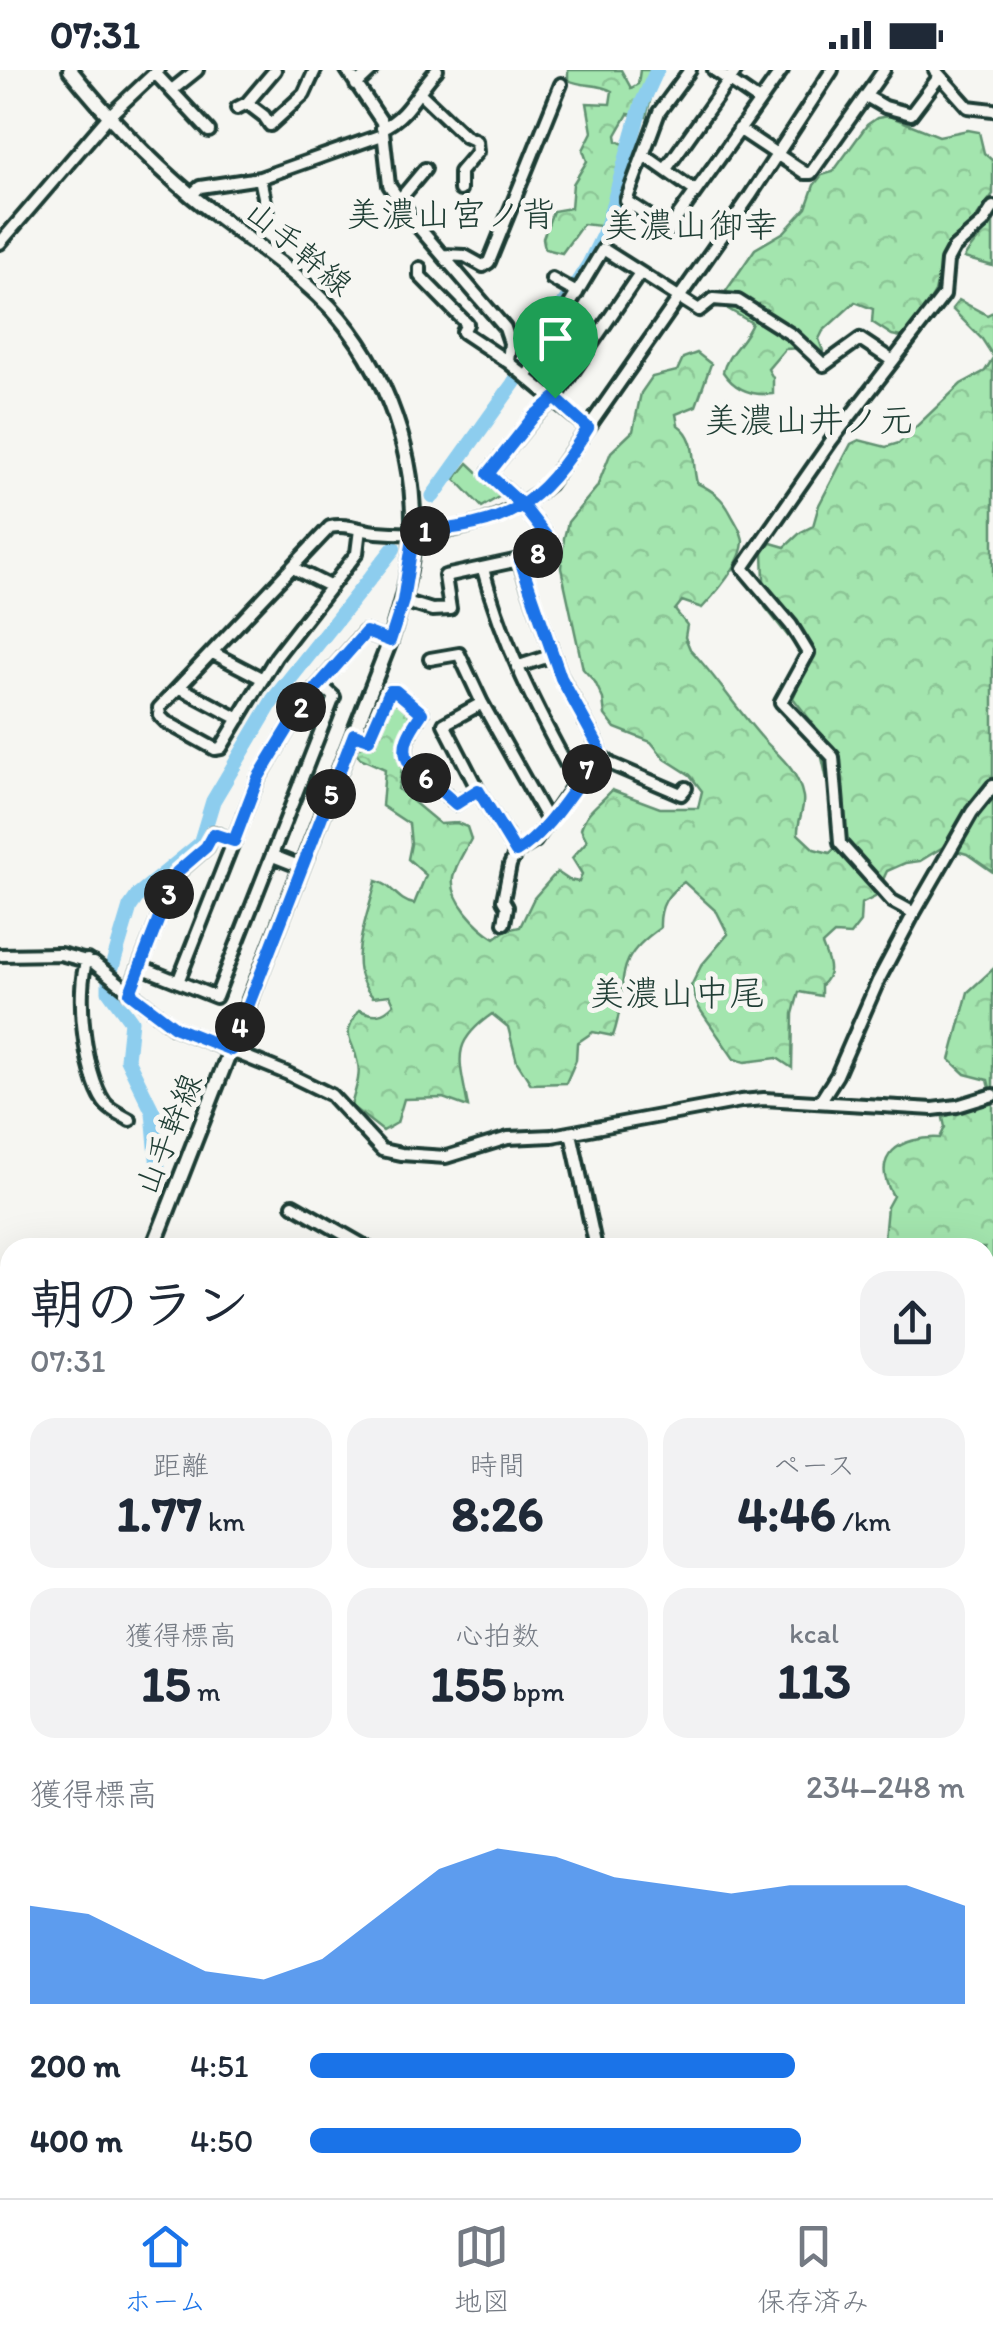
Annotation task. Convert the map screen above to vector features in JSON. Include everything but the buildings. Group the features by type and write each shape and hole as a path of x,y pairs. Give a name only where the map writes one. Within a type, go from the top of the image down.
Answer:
{"main road":[{"name":"山手幹線","path":"70,70 108,116 191,195 320,296 347,326 386,390 404,448 414,532 403,601 390,641 157,1238"}],"street":[{"path":"172,90 197,70"},
{"path":"275,70 242,106 264,116 270,124 304,94 315,70"},
{"path":"346,70 382,132 388,185 414,222 505,328 519,370"},
{"path":"356,84 372,70"},
{"path":"191,195 200,187 260,178 382,132 421,94 426,81 437,70"},
{"path":"690,70 659,112 626,201 669,229 782,70"},
{"path":"714,70 732,75 759,101"},
{"path":"360,529 357,553 263,679 221,748 216,749 160,716 158,708 330,527 414,532 479,525 523,506 549,484 832,70"},
{"path":"739,129 804,173 811,173 884,70"},
{"path":"0,244 108,116 157,71 208,132"},
{"path":"866,96 885,107 911,114 937,74 968,107 993,110"},
{"path":"666,169 732,75"},
{"path":"444,255 465,256 483,266 489,262 561,84"},
{"path":"421,94 476,142 476,152 460,172 460,190"},
{"path":"644,155 696,190"},
{"path":"400,198 424,169"},
{"path":"260,178 268,216"},
{"path":"914,913 892,901 840,843 833,757 781,702 808,654 791,624 743,568 831,441 944,295 947,261 954,248 983,223 993,207"},
{"path":"519,370 603,248 699,310 714,299 738,301 792,335 824,364 860,339 893,361"},
{"path":"420,268 420,276 467,324 464,332 519,370 588,428"},
{"path":"403,601 432,610 450,608 444,576 520,560 554,546 523,506 488,474 534,416 555,398 640,273"},
{"path":"552,279 574,291"},
{"path":"520,560 561,678 600,755 610,764 681,794 686,788"},
{"path":"293,568 331,587"},
{"path":"483,569 526,690 576,782"},
{"path":"178,982 258,778 305,701 366,632 390,641"},
{"path":"213,653 263,679"},
{"path":"430,659 459,654 548,821"},
{"path":"519,666 553,655"},
{"path":"141,968 216,998 334,697 320,684"},
{"path":"179,687 239,719"},
{"path":"354,734 369,739 390,691 396,691 422,713 408,734 404,755 409,763 456,804 478,790"},
{"path":"482,703 444,724 516,852"},
{"path":"504,923 504,900 516,852 535,842 576,782 600,755"},
{"path":"820,1102 837,1075 878,981 914,913 972,812 993,786"},
{"path":"130,993 177,872 206,847 213,834 234,841"},
{"path":"272,856 302,867"},
{"path":"0,955 60,954 87,960 114,976 176,1028 331,1096 382,1150 421,1157 446,1157 508,1138 571,1133 742,1101 932,1109 993,1096"},
{"path":"87,960 82,974 88,1061 104,1104 130,1120"},
{"path":"571,1133 594,1238"},
{"path":"293,1205 351,1238"}],"green space":[{"path":"568,70 621,70 631,88 638,84 640,70 658,70 646,117 628,114 616,135 617,141 636,150 625,186 600,226 583,224 562,253 545,249 543,238 553,211 571,208 573,184 587,161 583,150 592,132 587,103 610,104 612,91 568,80"},
{"path":"889,116 939,136 968,130 979,132 984,153 993,161 993,194 944,253 935,292 913,330 901,337 892,335 872,322 873,309 855,302 823,331 820,355 802,348 785,349 768,369 773,378 773,394 751,393 739,387 723,372 752,323 728,309 724,294 755,249 784,232 806,208 814,185 822,175 833,172 867,125"},
{"path":"993,220 993,266 964,258 986,230"},
{"path":"959,300 987,315 993,312 993,356 952,309"},
{"path":"697,353 711,364 696,406 676,414 678,425 689,437 697,483 724,503 743,542 733,569 702,608 682,601 675,610 687,625 685,637 690,649 797,779 803,802 798,834 814,849 830,853 835,848 829,789 815,726 793,698 806,667 795,645 765,607 763,552 771,543 785,547 813,526 819,505 851,444 859,440 886,447 899,443 961,384 985,371 993,358 993,872 967,854 943,847 920,861 887,871 875,897 861,904 860,922 850,935 834,934 822,945 829,971 821,985 821,996 799,992 793,1014 792,1068 777,1058 745,1062 734,1059 699,1008 691,986 701,966 728,934 717,912 684,882 665,901 660,928 643,941 626,964 613,1036 593,1032 577,1043 576,1060 566,1083 531,1084 517,1062 508,1027 492,1014 463,1044 461,1065 468,1107 443,1098 404,1099 397,1123 383,1131 351,1106 359,1069 349,1037 350,1027 359,1010 378,1014 394,1004 390,995 373,997 364,985 360,942 376,881 414,904 426,875 408,859 409,824 382,806 385,769 360,758 355,751 362,745 374,745 389,703 399,703 409,711 397,746 403,763 398,789 440,824 467,827 471,839 456,868 453,886 466,912 495,938 520,927 534,898 557,872 579,882 582,874 572,858 587,841 581,829 583,822 612,790 660,808 698,808 702,791 690,775 665,759 651,742 615,728 605,715 595,682 583,669 561,568 568,522 597,487 611,452 633,431 641,393 652,377 677,371 683,358"},
{"path":"468,463 502,495 482,507 455,479"},
{"path":"993,969 993,1100 988,1080 965,1074 950,1060 968,992"},
{"path":"993,1100 993,1238 884,1238 887,1207 893,1196 887,1182 887,1159 913,1140 940,1138 945,1127 943,1118 974,1103"}],"waterway":[{"path":"433,496 513,384 589,264 606,229 642,103 657,70"},
{"path":"158,1169 153,1112 127,1059 131,1021 109,991 109,977 130,907 139,894 200,844 213,801 273,700 394,548"}],"district":[{"name":"美濃山宮ノ背","path":"451,214"},
{"name":"美濃山御幸","path":"691,225"},
{"name":"美濃山井ノ元","path":"809,420"},
{"name":"美濃山中尾","path":"677,993"}],"route":[{"path":"555,398 534,416 488,474 523,506 554,546 520,560 561,678 600,755 576,782 535,842 516,852 478,790 456,804 409,763 404,755 408,734 422,713 396,691 390,691 369,739 354,734 231,1050 176,1028 155,1015 130,993 177,872 206,847 213,834 234,841 258,778 305,701 366,632 390,641 403,601 414,532 479,525 523,506 549,484 588,428 555,398"}]}
